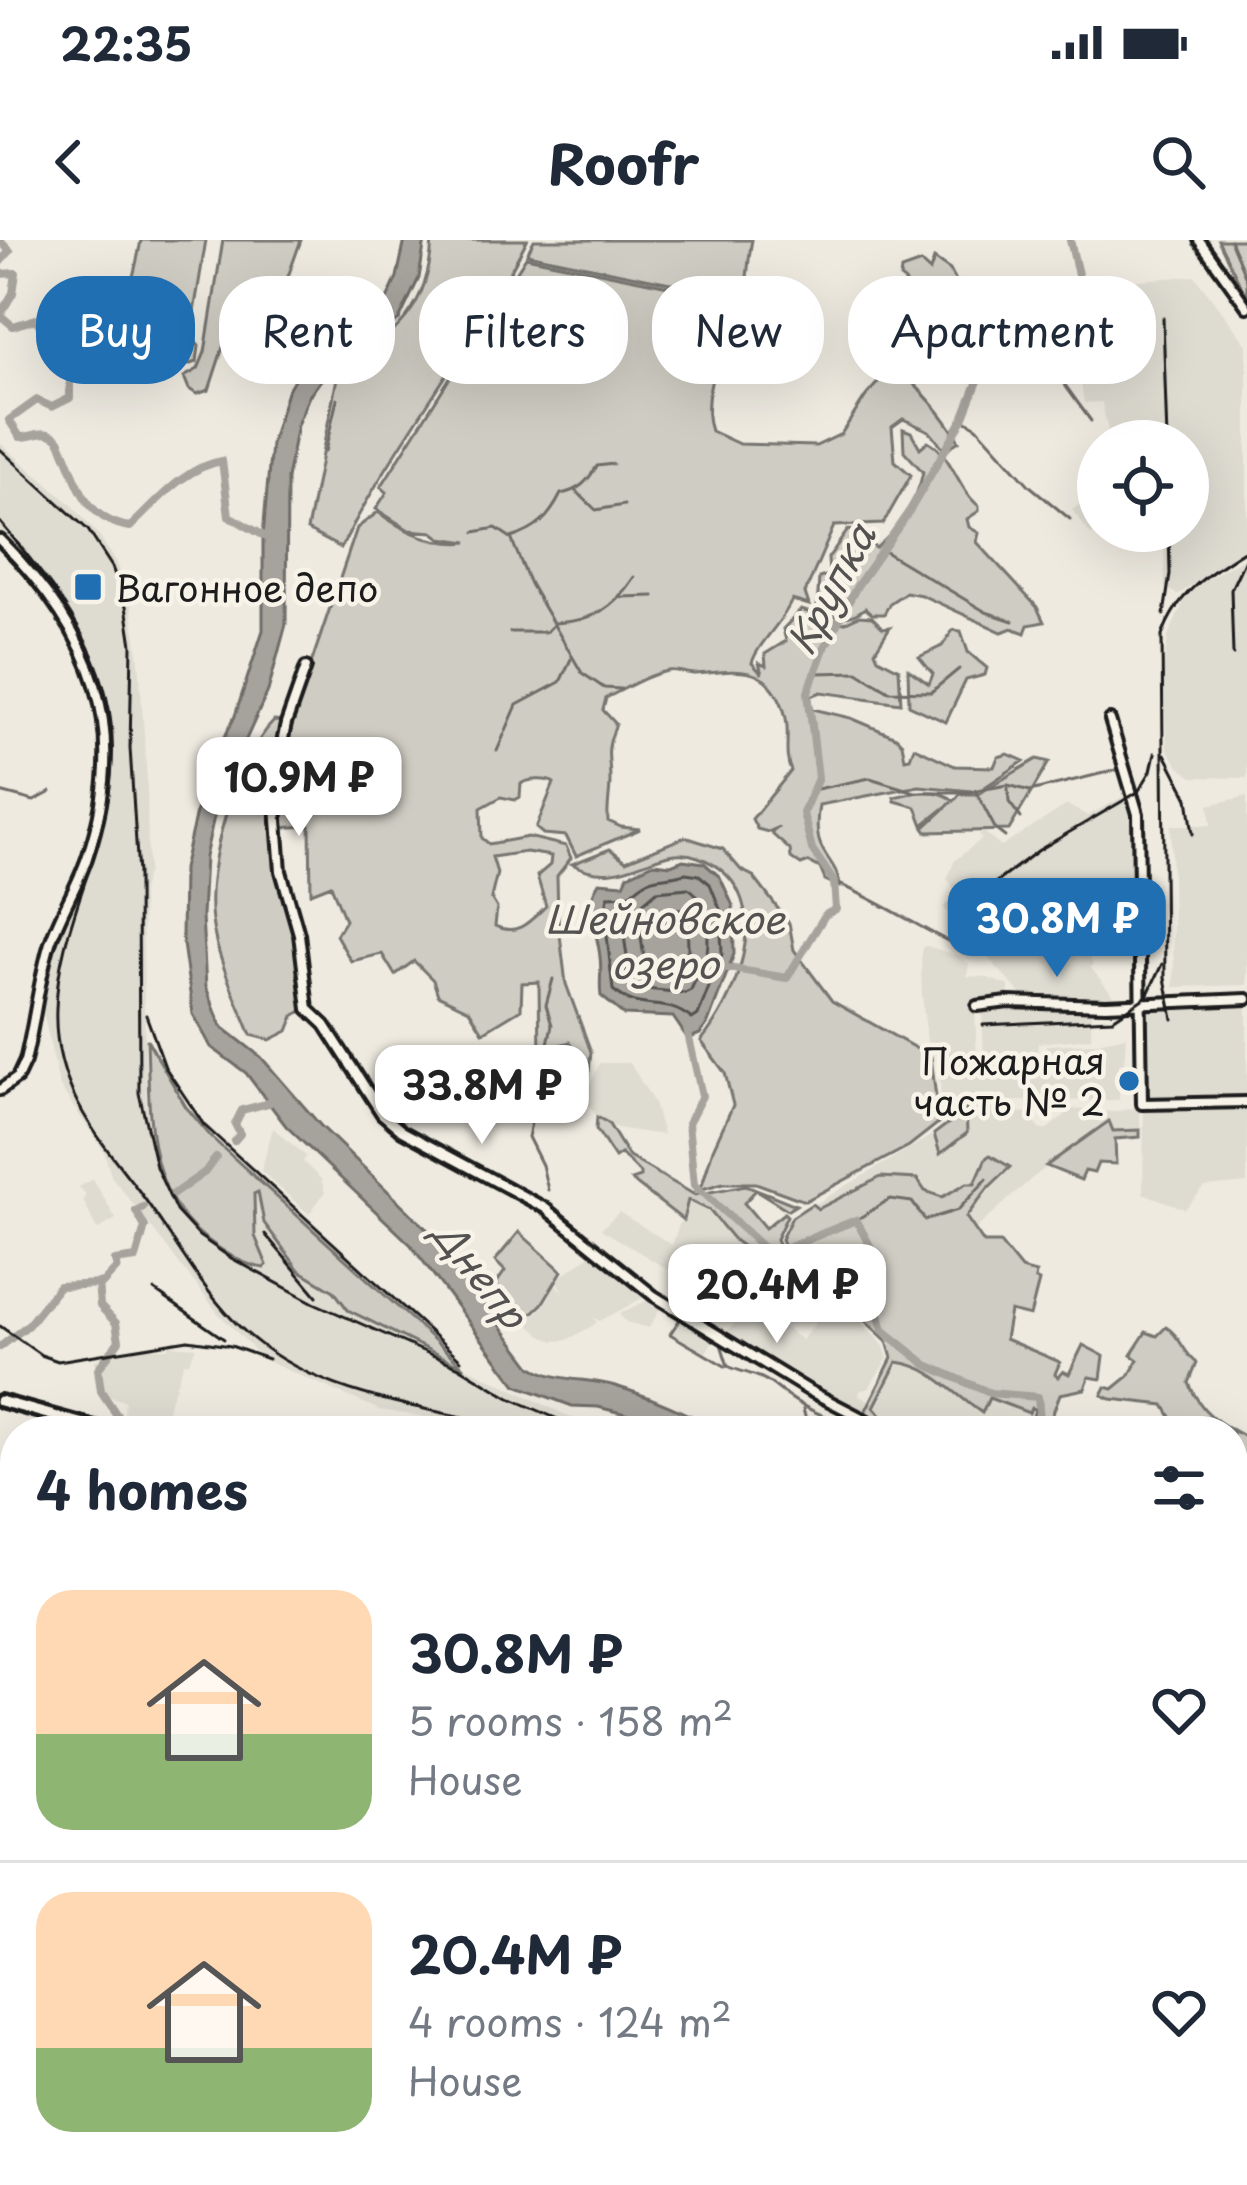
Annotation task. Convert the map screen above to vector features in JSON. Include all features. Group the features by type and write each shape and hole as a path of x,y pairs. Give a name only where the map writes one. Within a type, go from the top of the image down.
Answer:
{"main road":[{"path":"0,1401 54,1416"}],"street":[{"path":"1199,240 1247,307"},
{"path":"0,540 74,632 94,673 105,775 86,862 51,941 22,1070 0,1090"},
{"path":"306,667 286,724 274,782 280,871 299,934 308,1009 333,1037 388,1122 545,1208 654,1296 858,1416"},
{"path":"1110,720 1138,814 1142,1104 1247,1102"},
{"path":"977,1006 1247,999"}],"shaded area":[{"path":"141,240 206,240 195,306 195,276 133,276"},
{"path":"223,240 301,240 288,276 219,276 219,359 209,390 197,394 187,384 195,384 195,371 205,352"},
{"path":"432,240 527,240 506,276 426,276"},
{"path":"534,240 752,240 747,276 652,279 527,254"},
{"path":"1218,240 1247,240 1247,298"},
{"path":"526,257 619,276 514,276"},
{"path":"934,259 953,276 900,276 901,270 921,263 930,271"},
{"path":"1195,276 1247,345 1247,546 1178,595 1165,587 1164,552 1209,552 1209,420 1106,420 1102,402 1084,403 1081,384 1156,384 1156,279"},
{"path":"628,278 652,283 652,384 711,384 711,431 739,444 816,446 841,434 876,384 913,384 945,420 959,441 945,450 929,431 903,419 892,427 895,461 911,475 883,524 834,526 805,593 809,605 792,600 752,663 762,674 759,663 766,666 765,654 786,641 783,629 801,610 844,623 859,616 872,617 883,628 890,627 875,651 878,658 899,669 901,703 821,692 809,697 813,709 851,718 896,737 905,759 914,747 955,766 994,767 998,757 1008,754 1024,761 982,789 919,786 819,805 818,835 840,887 825,880 820,868 791,858 790,850 771,833 779,827 768,832 757,829 752,819 791,771 784,709 763,679 743,672 671,671 606,698 603,710 616,724 609,748 608,821 640,829 576,856 566,836 543,834 536,828 554,783 547,780 524,782 520,797 501,797 481,808 482,838 489,844 528,837 566,846 571,858 557,876 558,918 566,984 591,1052 589,1072 570,1042 556,1046 548,1067 540,1060 539,982 522,983 521,1009 483,1032 469,1010 438,995 433,980 414,961 395,975 382,954 351,961 336,935 345,920 331,885 311,893 310,826 277,828 280,768 289,729 357,528 378,512 398,525 420,536 468,542 409,530 376,509 387,492 381,487 446,384 628,384","holes":["526,852 551,856 550,865 537,876 546,906 517,928 495,926 497,908 491,898 497,873 492,857"]},
{"path":"419,296 419,384 440,384 341,548 307,530 336,384 395,384 395,329"},
{"path":"903,429 911,432 920,448 928,441 943,454 979,506 967,519 969,527 979,533 977,542 1037,607 1044,622 1028,625 1025,633 1012,628 1002,632 906,592 884,614 872,614 865,608 841,617 817,608 819,578 829,575 828,558 848,530 876,548 911,504 923,472 904,451"},
{"path":"0,443 73,506 99,536 117,563 131,603 147,780 148,870 142,890 146,1100 151,1142 179,1211 194,1230 232,1257 247,1265 267,1265 255,1236 253,1193 258,1192 264,1223 298,1270 334,1291 349,1310 568,1416 417,1416 380,1410 264,1360 218,1313 111,1176 104,1151 59,1085 41,1002 107,774 105,713 90,658 68,613 0,538"},
{"path":"1247,556 1247,778 1193,777 1167,749 1163,672 1168,637 1185,598 1205,580"},
{"path":"953,630 961,631 968,652 987,668 985,675 966,680 946,722 909,705 908,669 929,684 933,674 919,657 942,646"},
{"path":"274,721 284,722 271,823 302,959 306,1008 294,1016 288,1031 270,1040 251,1035 218,950 211,898 226,815 247,761"},
{"path":"1037,759 1049,762 1009,830 927,832 924,828 952,802 923,825 916,807 895,801 894,797 918,792 934,792 954,801 960,794 978,794"},
{"path":"1126,795 1132,836 1132,928 1125,935 1117,925 1085,950 1091,968 1117,1000 1027,1001 943,907 959,895 947,879 955,860 982,839 979,835 984,832 1001,847 1067,805 1088,816"},
{"path":"1247,796 1247,985 1174,987 1171,825 1211,825 1209,805"},
{"path":"685,837 723,849 753,876 789,923 794,950 832,1001 931,1057 937,1106 955,1110 909,1146 805,1201 756,1183 723,1183 695,1191 702,1185 733,1105 725,1073 701,1041 729,996 739,969 746,916 739,892 723,872 683,854 608,872 572,864 610,849 626,861"},
{"path":"927,946 959,956 969,964 967,976 1009,986 1008,1000 975,1006 977,1061 984,1060 982,1009 1092,1005 1091,1038 1038,1043 1036,1065 1046,1065 1046,1045 1126,1036 1124,1063 1119,1064 1119,1100 941,1102 940,1068 937,1055 928,1052 922,995 921,961"},
{"path":"1247,1002 1247,1094 1144,1097 1144,1005"},
{"path":"147,1039 186,1107 212,1138 465,1368 348,1310 334,1291 299,1270 264,1223 258,1192 254,1194 255,1236 267,1265 264,1268 231,1256 190,1225 162,1178 155,1152"},
{"path":"600,1063 630,1063 654,1103 663,1135 616,1128 597,1117 584,1097"},
{"path":"1144,1106 1247,1106 1247,1183 1205,1187 1185,1209 1143,1193"},
{"path":"1004,1107 1006,1117 1029,1113 1040,1130 1073,1109 1114,1112 1140,1107 1140,1130 1112,1131 1106,1122 977,1228 971,1228 966,1217 1010,1167 986,1163 975,1183 942,1197 925,1191 921,1180 881,1177 818,1210 815,1204 934,1134 941,1153 967,1133 966,1110"},
{"path":"966,1110 967,1133 940,1154 934,1134"},
{"path":"597,1117 608,1123 629,1157 695,1195 746,1185 796,1205 788,1210 756,1190 744,1203 765,1228 784,1213 787,1216 776,1239 782,1253 773,1269 735,1241 709,1210 688,1200 683,1220 631,1180 640,1173 621,1154 615,1158 596,1129"},
{"path":"1109,1121 1113,1131 1140,1130 1140,1137 1115,1139 1116,1164 1098,1163 1094,1173 1085,1171 1081,1180 1046,1166"},
{"path":"273,1128 306,1156 303,1162 321,1179 325,1192 309,1214 261,1171"},
{"path":"990,1155 1010,1167 966,1217 984,1243 1000,1243 1021,1269 1036,1273 1039,1281 1030,1316 1010,1311 1005,1339 1060,1362 1058,1377 1063,1371 1069,1374 1083,1345 1104,1356 1101,1379 1089,1377 1085,1389 1060,1394 1052,1416 1033,1416 1035,1409 1029,1413 989,1398 982,1413 932,1375 897,1362 874,1407 881,1416 866,1416 892,1358 887,1341 856,1312 865,1288 838,1246 816,1253 794,1269 785,1263 781,1239 792,1217 812,1204 818,1209 881,1177 917,1179 925,1191 942,1197 975,1183"},
{"path":"93,1179 116,1219 97,1230 83,1200 86,1194 79,1187"},
{"path":"688,1199 709,1210 735,1241 773,1269 755,1297 735,1311 713,1300 701,1320 687,1314 693,1302 674,1290 680,1277 601,1229 619,1212 672,1245"},
{"path":"519,1232 562,1271 528,1317 509,1311 496,1284 505,1271 495,1261"},
{"path":"838,1246 865,1288 857,1317 883,1345 888,1358 868,1389 860,1390 859,1396 871,1401 867,1416 860,1416 725,1333 753,1305 802,1340 825,1311 794,1269 816,1253"},
{"path":"596,1251 650,1294 600,1321 593,1317 597,1322 567,1340 544,1337 530,1326 529,1319 556,1285 565,1294 558,1284 560,1277"},
{"path":"652,1298 663,1304 649,1328 626,1322 619,1314"},
{"path":"681,1315 716,1336 705,1354 671,1333"},
{"path":"1166,1327 1197,1363 1189,1383 1212,1416 1170,1416 1164,1405 1102,1395 1106,1387 1113,1389 1129,1376 1138,1360 1131,1355 1146,1332 1157,1336"},
{"path":"196,1347 189,1362 184,1362 165,1416 124,1414 125,1401 107,1396 97,1379 95,1360 139,1348"},
{"path":"897,1362 935,1374 983,1412 988,1398 1028,1413 1031,1407 1036,1410 1034,1416 881,1416 874,1408"}],"water":[{"path":"405,240 425,240 419,278 395,323 395,282"},
{"path":"291,384 318,384 297,425 287,479 286,624 268,691 217,803 205,857 206,987 221,1026 261,1057 320,1125 432,1234 531,1366 550,1375 629,1390 691,1416 631,1416 572,1406 516,1385 411,1245 286,1126 246,1073 211,1047 193,1014 182,937 183,869 203,782 235,716 263,630 263,536 271,444"},
{"name":"Шейновское озеро","path":"683,860 704,863 720,877 733,906 734,954 708,1023 688,1039 673,1017 624,1015 601,996 592,910 599,882 624,884 628,875 654,863 671,865"}],"waterway":[{"name":"Крупка","path":"722,967 787,978 825,915 836,909 834,882 812,849 803,813 818,778 808,692 857,586 910,510 963,419 1000,325 1077,301 1080,283 1070,240"},
{"path":"1230,240 1247,280"},
{"path":"0,241 10,251 0,262"},
{"path":"0,274 16,273 13,293 0,315 13,326 36,319 42,330 47,329 53,310 63,308 79,316 70,357 70,398 52,407 37,400 9,420 20,437 45,433 59,440 91,506 114,523 130,527 183,478 222,461 229,516 268,538"},
{"path":"1064,384 1090,420"},
{"path":"325,452 337,399"},
{"path":"963,419 977,427 1030,486 1070,519"},
{"path":"511,538 541,522 561,494 582,485 597,466 613,464"},
{"path":"576,491 596,510 624,505"},
{"path":"475,532 496,528 511,538 530,584 582,673 604,688 621,689"},
{"path":"882,550 986,612 1013,621"},
{"path":"510,632 546,632 555,623 591,616 610,605 634,577"},
{"path":"621,597 654,596"},
{"path":"497,751 517,705 560,682 571,659"},
{"path":"816,673 858,672 889,691 931,692 959,669"},
{"path":"817,789 870,778 915,792 968,792 1008,785 1030,791 1116,770"},
{"path":"1008,788 1009,802 1021,818"},
{"path":"975,790 996,830 1005,837"},
{"path":"0,792 34,801 51,792"},
{"path":"834,882 962,948"},
{"path":"548,1190 528,1137 552,1025 546,1005 553,979"},
{"name":"Крупка","path":"687,1029 702,1096 688,1123 694,1185 702,1192"},
{"path":"234,1141 240,1134 235,1124 242,1110 269,1103 273,1095"},
{"path":"172,1195 205,1172 216,1157"},
{"path":"856,1220 890,1199 912,1202 925,1220 958,1210 987,1179"},
{"name":"Крупка","path":"706,1195 770,1254 781,1250"},
{"path":"0,1347 28,1325 59,1286 102,1284 117,1268 115,1261 136,1258 145,1227 136,1211 143,1207"},
{"name":"Крупка","path":"784,1249 856,1220 875,1255 872,1290 883,1330 927,1365 990,1393 1038,1397 1040,1416"},
{"path":"98,1283 100,1306 116,1323 119,1341 98,1369 101,1391 117,1416"},
{"path":"680,1319 670,1334 725,1366"},
{"path":"720,1341 728,1366 762,1378 825,1416"},
{"path":"803,1409 805,1416"}],"railway":[{"path":"1163,318 1166,420"},
{"path":"0,449 88,530 112,567 126,606 132,645 130,748 138,874 139,1093 156,1167 176,1211 199,1236 231,1258 551,1416"},
{"path":"0,522 83,635 109,711 108,799 57,989 61,1060 79,1105 206,1288 262,1346 332,1383 458,1416"},
{"path":"1173,1019 1165,978 1162,636 1185,595 1247,549"},
{"path":"1164,615 1169,552"},
{"path":"1233,655 1231,589 1247,555"},
{"path":"971,901 1039,850 1138,792 1155,753"},
{"path":"1165,754 1188,798 1193,834"},
{"path":"983,1025 1113,1019 1147,996 1162,964"},
{"path":"146,1015 165,1067 204,1125 461,1360"},
{"path":"265,1234 317,1296"},
{"path":"154,1290 224,1339"},
{"path":"0,1326 41,1355 58,1361 188,1340 231,1346 268,1359"}],"place":[{"name":"Вагонное депо","path":"88,587"},
{"name":"Пожарная часть № 2","path":"1129,1081"}],"water label":[{"name":"Днепр","path":"482,1273"}]}
